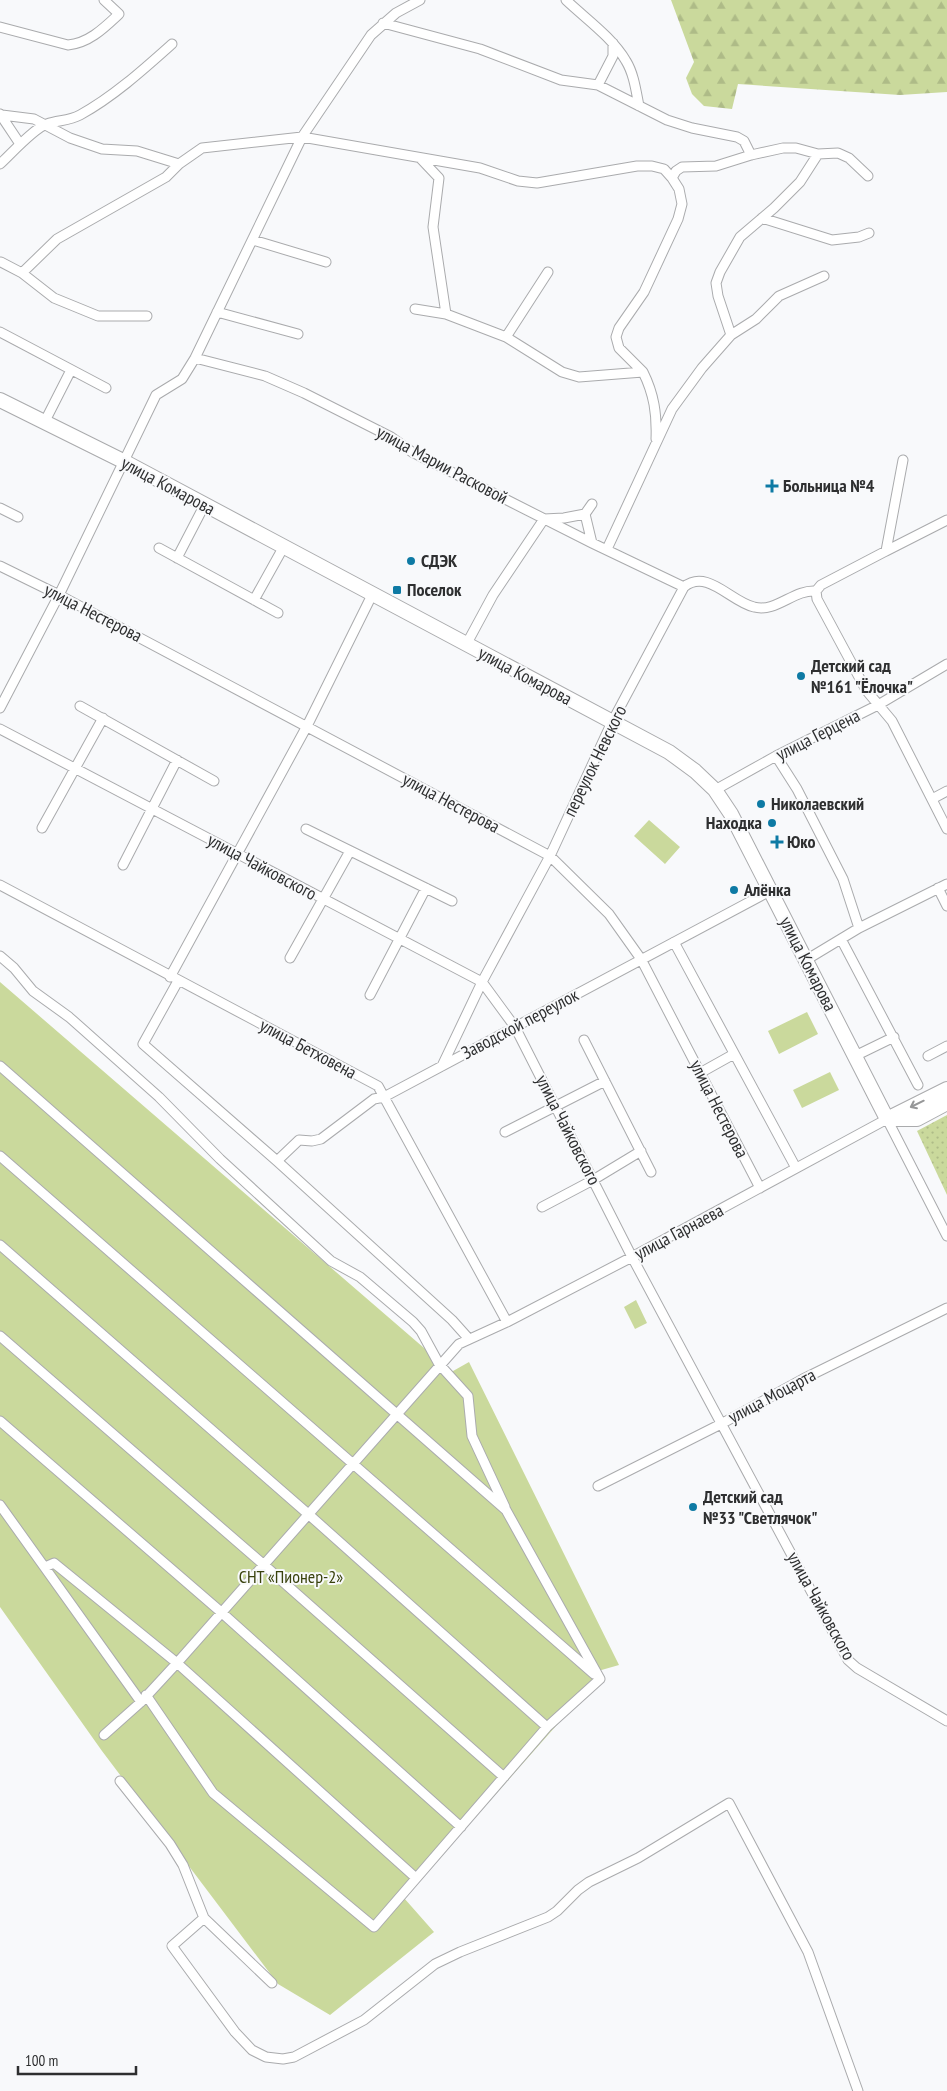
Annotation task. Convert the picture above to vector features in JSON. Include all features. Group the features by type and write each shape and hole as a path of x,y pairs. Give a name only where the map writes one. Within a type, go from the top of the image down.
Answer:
{"main road":[{"name":"улица Комарова","path":"0,400 125,462 204,506 669,752 695,771 715,790 731,814 887,1119"},
{"name":"улица Гарнаева","path":"887,1119 947,1089"},
{"name":"улица Гарнаева","path":"887,1119 917,1118 947,1103"}],"street":[{"path":"0,27 68,45 73,44 92,37 119,14 104,0"},
{"path":"0,708 59,595 156,396 182,379 195,358 302,137 362,48 383,23 408,5 420,0"},
{"path":"566,0 613,43 627,62 635,84 639,106"},
{"path":"383,23 480,49 561,80 598,85 667,120 692,128 736,137 744,141 751,155"},
{"path":"598,85 613,56 613,43"},
{"path":"0,164 20,144 45,124 68,120 81,115 137,76 172,44"},
{"path":"1,115 25,117 45,124 70,138 102,149 137,151 179,164"},
{"path":"1,115 20,144"},
{"path":"22,273 57,239 166,177 179,164 202,148 302,137 480,168 518,181 537,183 637,166 652,166 664,169 679,189 682,204 678,220 644,292 619,328 616,337 620,348 642,372 650,387 655,405 656,444"},
{"path":"672,178 676,171 682,167 716,166 751,155 783,148 796,148 818,154 838,153 849,158 868,176"},
{"path":"731,335 718,296 716,283 720,272 740,238 800,182 818,154"},
{"path":"421,158 439,178 432,227 446,314"},
{"path":"762,218 832,240 858,237 869,233"},
{"path":"253,240 326,262"},
{"path":"0,262 22,273 54,298 98,316 147,316"},
{"path":"506,336 548,272"},
{"path":"607,549 672,410 683,393 731,335 756,319 779,296 824,276"},
{"path":"415,310 446,314 506,336 562,372 579,377 642,372"},
{"path":"217,312 298,334"},
{"path":"0,332 106,388"},
{"name":"улица Марии Расковой","path":"195,358 266,376 304,393 391,437 412,452 592,543 684,586"},
{"path":"44,423 71,370"},
{"path":"886,551 903,460"},
{"path":"466,645 493,595 544,518 564,518 585,514 592,504"},
{"path":"177,558 204,506"},
{"path":"0,508 18,517"},
{"path":"585,514 592,543"},
{"path":"816,591 821,585 947,520"},
{"path":"159,548 278,613"},
{"path":"254,600 284,548"},
{"name":"улица Нестерова","path":"0,566 59,595 550,856 609,914 641,959 760,1188"},
{"path":"684,586 699,580 749,606 757,608 775,604 806,590 816,591"},
{"name":"переулок Невского","path":"442,1066 482,982 550,856 612,722 684,586"},
{"path":"816,591 820,607 866,690 892,721 947,829"},
{"path":"372,594 307,726 238,854 143,1044 277,1161 452,1320 469,1338"},
{"name":"улица Герцена","path":"715,790 776,756 878,705 947,664"},
{"path":"80,706 214,781"},
{"path":"42,828 102,718"},
{"name":"улица Чайковского","path":"0,729 482,982 515,1027 632,1257 848,1660 857,1668 947,1720"},
{"path":"776,756 797,790 843,879 859,928"},
{"path":"123,865 177,760"},
{"path":"932,799 947,791"},
{"path":"306,829 452,901"},
{"path":"290,958 350,851"},
{"path":"806,960 859,928 947,884"},
{"name":"улица Бетховена","path":"0,886 378,1086 507,1322"},
{"path":"370,995 426,888"},
{"path":"938,888 947,906"},
{"name":"Заводской переулок","path":"277,1161 299,1140 312,1141 321,1139 374,1099 384,1097 770,891"},
{"path":"841,939 918,1085"},
{"path":"674,942 796,1168"},
{"path":"0,956 14,968 34,991 70,1017 159,1098 220,1160 331,1261 360,1277 421,1331 439,1364 468,1396 472,1436 506,1510 600,1679"},
{"path":"855,1056 894,1037"},
{"path":"584,1040 651,1172"},
{"path":"928,1056 947,1046"},
{"path":"700,1073 734,1054"},
{"path":"0,1066 506,1510"},
{"path":"505,1132 605,1081"},
{"path":"887,1119 947,1236"},
{"name":"улица Гарнаева","path":"104,1735 144,1699 177,1663 439,1364 459,1344 507,1322 632,1257 887,1119"},
{"path":"542,1207 593,1180 641,1151"},
{"path":"0,1156 600,1679"},
{"path":"0,1245 308,1513 547,1727"},
{"name":"улица Моцарта","path":"598,1486 721,1424 803,1379 947,1308"},
{"path":"0,1336 264,1565 504,1777"},
{"path":"0,1421 221,1612 461,1827"},
{"path":"0,1505 214,1793 374,1927 547,1727 600,1679"},
{"path":"45,1567 54,1563 177,1663 416,1878"},
{"path":"120,1781 170,1844 183,1864 204,1918 272,1983"},
{"path":"204,1918 172,1946 235,2032 252,2050 266,2057 283,2059 294,2057 364,2020 435,1964 469,1948 548,1917 557,1911 578,1890 590,1882 638,1858 729,1803 808,1952 858,2091"}],"green space":[{"path":"671,0 947,0 947,92 900,95 738,84 732,109 704,106 692,94 686,78 694,62"},
{"path":"649,820 680,847 665,864 634,836"},
{"name":"СНТ «Пионер-2»","path":"0,982 431,1354 446,1375 469,1362 619,1665 598,1671 593,1684 404,1898 434,1932 330,2015 278,1984 102,1751 0,1607"},
{"path":"807,1012 818,1034 779,1054 768,1031"},
{"path":"830,1072 839,1090 802,1108 793,1090"},
{"path":"947,1115 947,1195 917,1131"},
{"path":"636,1300 647,1323 635,1329 624,1307"}],"place":[{"name":"Больница №4","path":"772,486"},
{"name":"СДЭК","path":"411,561"},
{"name":"Поселок","path":"397,590"},
{"name":"Детский сад №161 \"Ёлочка\"","path":"801,676"},
{"name":"Николаевский","path":"761,804"},
{"name":"Находка","path":"772,823"},
{"name":"Юко","path":"777,842"},
{"name":"Алёнка","path":"734,890"},
{"name":"Детский сад №33 \"Светлячок\"","path":"693,1507"}]}
